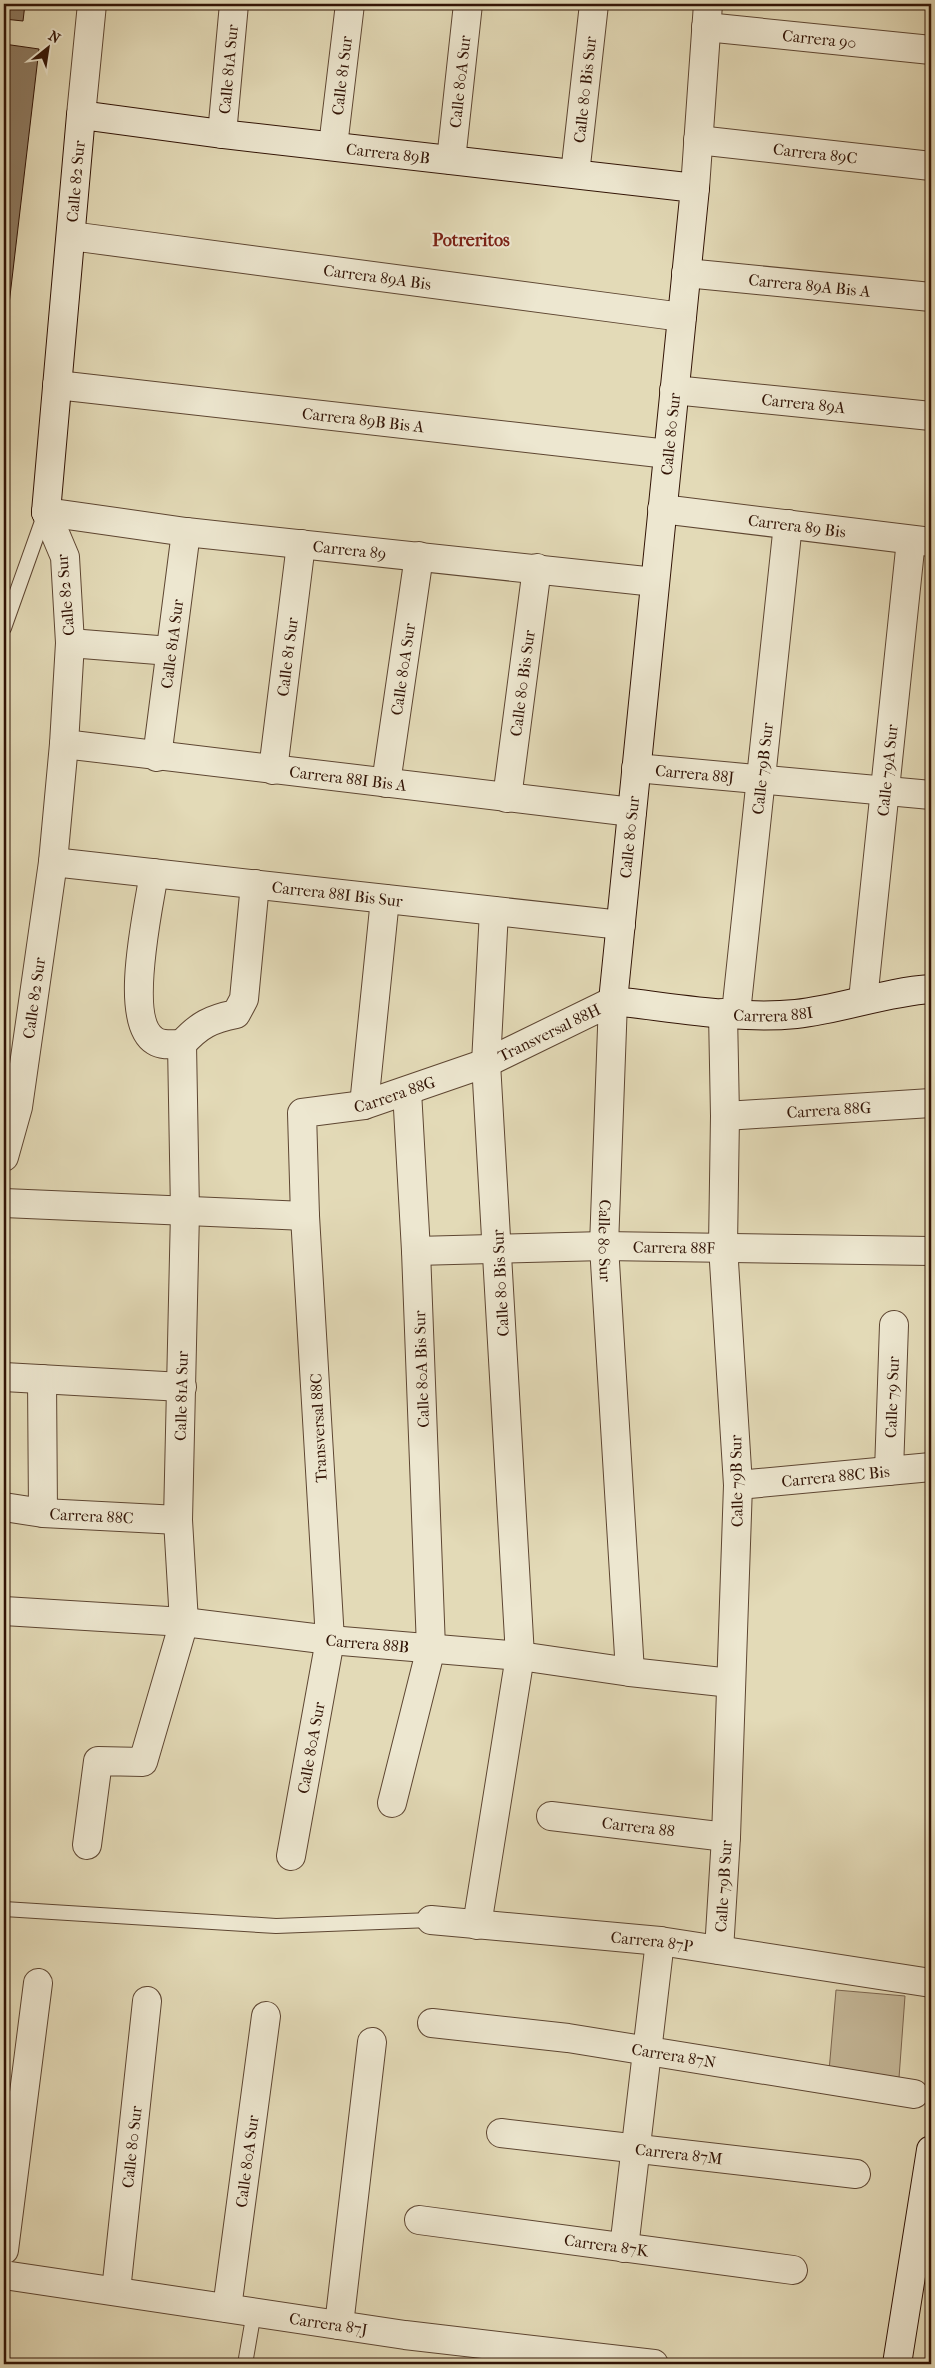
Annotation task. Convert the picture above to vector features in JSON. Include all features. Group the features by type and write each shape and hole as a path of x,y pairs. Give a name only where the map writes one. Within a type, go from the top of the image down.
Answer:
{"street":[{"name":"Calle 82 Sur","path":"4,1157 18,1107 54,862 64,744 70,643 65,556 46,512 92,4"},
{"name":"Calle 81A Sur","path":"222,134 234,4"},
{"name":"Calle 81 Sur","path":"333,146 350,4"},
{"name":"Calle 80A Sur","path":"451,160 468,4"},
{"name":"Calle 80 Bis Sur","path":"576,174 594,4"},
{"name":"Carrera 90","path":"707,16 931,50"},
{"name":"Calle 80 Sur","path":"630,1672 604,1246 613,1001 695,188 707,16"},
{"name":"Carrera 89B","path":"81,115 222,134 695,188"},
{"name":"Carrera 89C","path":"698,140 931,166"},
{"name":"Carrera 89A Bis","path":"71,236 682,316"},
{"name":"Carrera 89A Bis A","path":"686,273 931,297"},
{"name":"Carrera 89B Bis A","path":"57,385 668,454"},
{"name":"Carrera 89A","path":"674,390 931,416"},
{"name":"Carrera 89 Bis","path":"662,509 921,541"},
{"name":"Carrera 89","path":"46,512 186,532 655,582"},
{"name":"Calle 79B Sur","path":"719,1950 726,1837 738,1485 723,1246 725,1116 730,1013 761,780 788,524"},
{"name":"Calle 81A Sur","path":"157,757 186,532"},
{"name":"Calle 79A Sur","path":"863,1000 884,790 921,541"},
{"name":"Calle 81 Sur","path":"273,770 301,544"},
{"name":"Calle 80A Sur","path":"386,783 419,556"},
{"name":"Calle 80 Bis Sur","path":"506,798 537,568"},
{"path":"70,643 170,651"},
{"name":"Carrera 88I Bis A","path":"64,744 157,757 632,812"},
{"name":"Carrera 88J","path":"636,768 931,795"},
{"name":"Carrera 88I Bis Sur","path":"54,862 620,925"},
{"path":"154,873 138,989 139,1010 147,1031 155,1041 166,1044 189,1036 210,1021 236,1014 244,999 256,884"},
{"path":"364,1105 384,899"},
{"name":"Calle 80 Bis Sur","path":"477,1925 520,1656 486,1063 494,911"},
{"name":"Carrera 88I","path":"613,1001 730,1013 794,1014 819,1011 863,1000 931,989"},
{"name":"Transversal 88H","path":"486,1063 613,1001"},
{"name":"Calle 81A Sur","path":"87,1846 98,1761 143,1762 184,1622 178,1520 189,1036"},
{"name":"Carrera 88G","path":"302,1112 364,1105 486,1063"},
{"name":"Calle 80A Bis Sur","path":"392,1803 430,1648 416,1251 407,1091"},
{"name":"Carrera 88G","path":"725,1116 931,1103"},
{"name":"Transversal 88C","path":"302,1112 305,1216 330,1640"},
{"path":"4,1203 305,1216"},
{"name":"Carrera 88F","path":"416,1251 604,1246 723,1246 931,1251"},
{"name":"Calle 79 Sur","path":"889,1471 894,1325"},
{"path":"4,1377 182,1386"},
{"path":"42,1379 43,1513"},
{"name":"Carrera 88C Bis","path":"738,1485 931,1466"},
{"name":"Carrera 88C","path":"4,1507 43,1513 178,1520"},
{"name":"Carrera 88B","path":"4,1611 184,1622 330,1640 520,1656 630,1672 731,1683"},
{"name":"Calle 80A Sur","path":"291,1856 330,1640"},
{"name":"Carrera 88","path":"551,1816 726,1837"},
{"name":"Carrera 87P","path":"432,1920 660,1941 931,1983"},
{"path":"624,2248 660,1941"},
{"path":"4,2250 38,1983"},
{"name":"Calle 80 Sur","path":"116,2291 147,2001"},
{"name":"Calle 80A Sur","path":"227,2308 266,2016"},
{"name":"Carrera 87N","path":"432,2022 568,2038 914,2094"},
{"path":"339,2325 372,2042"},
{"name":"Carrera 87M","path":"501,2133 856,2174"},
{"path":"897,2364 931,2150"},
{"name":"Carrera 87K","path":"419,2220 793,2270"},
{"name":"Carrera 87J","path":"4,2275 339,2325 654,2364"}],"lane":[{"path":"4,628 46,512"},
{"path":"4,1908 276,1926 432,1920"},
{"path":"245,2364 254,2312"}],"shaded area":[{"path":"836,1990 905,1996 899,2078 829,2071"}],"building":[{"path":"4,4 25,4 23,21 4,19"},
{"path":"4,44 39,49 4,347"}],"district":[{"name":"Potreritos","path":"471,240"}]}
